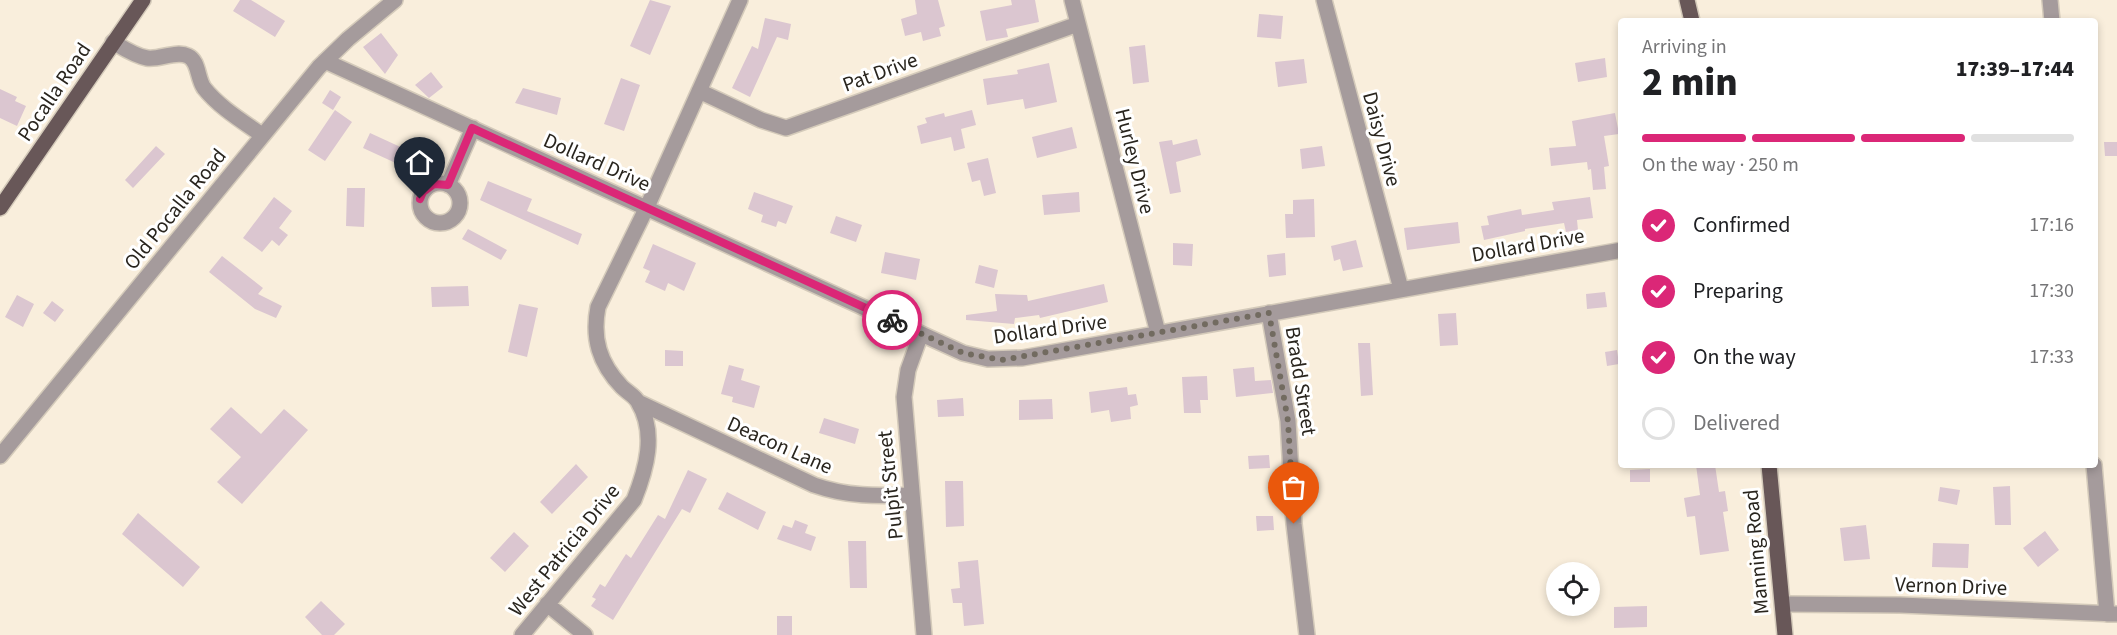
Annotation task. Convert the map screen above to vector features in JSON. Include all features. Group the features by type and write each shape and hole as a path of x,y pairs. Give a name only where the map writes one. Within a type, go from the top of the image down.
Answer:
{"main road":[{"name":"Pocalla Road","path":"0,208 143,0"},
{"path":"1687,0 1691,18"},
{"name":"Manning Road","path":"1769,468 1785,635"}],"street":[{"name":"Old Pocalla Road","path":"0,456 325,61 395,0"},
{"name":"West Patricia Drive","path":"522,635 634,500 644,475 649,442 638,402 621,386 600,357 595,324 598,307 647,207 740,0"},
{"name":"Hurley Drive","path":"1072,0 1158,333"},
{"name":"Daisy Drive","path":"1324,0 1401,289"},
{"path":"2050,0 2052,18"},
{"name":"Pat Drive","path":"699,91 761,120 786,128 1078,24"},
{"path":"113,42 146,58 182,54 189,56 196,64 198,77 203,86 214,100 262,135"},
{"name":"Dollard Drive","path":"325,61 963,353 1002,360 1618,251"},
{"path":"448,185 472,128"},
{"name":"Bradd Street","path":"1269,313 1288,421 1294,524 1307,635"},
{"name":"Pulpit Street","path":"921,334 906,376 904,397 924,635"},
{"name":"Deacon Lane","path":"638,402 814,485 837,493 857,496 912,495"},
{"path":"2094,468 2112,614"},
{"path":"547,604 585,635"},
{"name":"Vernon Drive","path":"1782,604 1900,605 2112,614"}],"building":[{"path":"240,0 251,0 285,21 275,37 233,11"},
{"path":"650,0 671,6 650,55 630,46"},
{"path":"915,0 938,0 945,26 939,28 941,36 923,41 921,32 905,36 901,19 917,14"},
{"path":"1011,0 1035,0 1039,22 1006,29 1008,37 986,41 980,11 1012,5"},
{"path":"1259,14 1283,16 1281,39 1257,37"},
{"path":"765,18 791,24 788,40 777,37 750,97 732,88 752,46 758,49"},
{"path":"381,33 398,55 385,74 363,47"},
{"path":"1145,45 1149,82 1133,84 1129,47"},
{"path":"1605,58 1607,77 1578,82 1575,63"},
{"path":"1304,59 1307,83 1278,87 1275,62"},
{"path":"1049,63 1057,102 1025,109 1023,99 987,105 983,79 1018,74 1017,70"},
{"path":"431,72 443,87 429,98 415,85"},
{"path":"621,78 640,85 624,131 604,124"},
{"path":"523,88 561,98 557,115 515,103"},
{"path":"0,89 17,97 15,101 26,106 17,126 0,118"},
{"path":"330,90 341,97 333,110 322,103"},
{"path":"335,110 352,122 325,161 308,150"},
{"path":"972,110 976,125 961,129 965,148 954,151 951,137 921,144 917,126 927,123 925,118 944,113 945,117"},
{"path":"1615,113 1618,134 1604,136 1609,166 1604,167 1606,189 1593,190 1591,169 1588,170 1587,162 1551,166 1549,148 1576,146 1572,121"},
{"path":"1072,127 1077,148 1037,158 1032,137"},
{"path":"370,133 407,150 400,165 363,148"},
{"path":"1197,139 1201,155 1176,162 1181,192 1170,194 1159,142 1172,140 1173,145"},
{"path":"2104,142 2117,142 2117,156 2105,156"},
{"path":"156,146 165,154 133,188 125,180"},
{"path":"1322,146 1325,166 1302,169 1300,149"},
{"path":"988,158 996,193 984,196 980,180 972,182 967,163"},
{"path":"488,181 532,199 527,211 582,234 578,245 480,200"},
{"path":"347,188 365,188 364,227 346,226"},
{"path":"754,192 793,206 786,224 778,221 776,227 761,222 763,215 748,209"},
{"path":"1079,192 1080,212 1044,215 1042,195"},
{"path":"274,197 292,211 279,228 288,235 279,246 272,240 262,252 243,238"},
{"path":"1590,197 1593,218 1577,220 1578,230 1566,232 1564,223 1525,229 1525,231 1484,240 1481,226 1489,225 1487,216 1521,209 1522,215 1554,210 1552,202"},
{"path":"1314,199 1315,237 1286,238 1285,214 1293,214 1293,200"},
{"path":"836,216 862,225 856,242 830,233"},
{"path":"1458,222 1460,243 1407,250 1404,228"},
{"path":"468,229 507,250 501,260 462,239"},
{"path":"1356,240 1363,267 1343,271 1340,259 1334,261 1331,246"},
{"path":"1173,243 1193,244 1192,266 1173,265"},
{"path":"653,244 696,263 684,291 668,283 665,291 645,282 650,271 643,268"},
{"path":"885,252 920,259 916,280 881,273"},
{"path":"1285,253 1286,275 1269,277 1267,255"},
{"path":"222,256 263,288 258,294 282,306 276,318 255,309 209,272"},
{"path":"979,265 998,270 994,288 975,283"},
{"path":"1104,284 1108,302 1040,318 1039,315 1015,318 1014,324 966,320 966,315 997,311 995,294 1027,295 1028,301"},
{"path":"468,286 469,306 432,307 431,287"},
{"path":"1605,292 1607,307 1587,309 1586,294"},
{"path":"17,295 34,304 23,327 5,317"},
{"path":"52,301 64,310 55,322 43,313"},
{"path":"519,304 538,308 527,357 508,352"},
{"path":"1456,313 1458,345 1440,346 1438,314"},
{"path":"1358,343 1370,343 1373,395 1361,396"},
{"path":"665,350 683,351 683,366 665,366"},
{"path":"1617,350 1618,364 1607,366 1605,352"},
{"path":"729,365 744,369 741,380 760,386 754,408 732,402 733,397 721,394"},
{"path":"1254,367 1255,381 1271,380 1273,393 1236,397 1233,369"},
{"path":"1207,376 1208,400 1200,400 1201,413 1184,413 1182,377"},
{"path":"1127,387 1128,395 1136,394 1138,405 1130,407 1131,419 1111,422 1109,410 1091,413 1089,392"},
{"path":"963,398 964,416 938,417 937,400"},
{"path":"1052,399 1053,419 1019,420 1019,400"},
{"path":"231,407 261,434 284,409 308,430 242,504 217,482 241,457 210,429"},
{"path":"824,418 859,429 855,444 819,433"},
{"path":"1269,455 1270,468 1249,469 1248,456"},
{"path":"576,464 588,477 552,514 540,502"},
{"path":"1696,468 1715,468 1719,492 1725,491 1728,511 1723,512 1729,551 1700,555 1695,516 1687,517 1684,498 1700,495"},
{"path":"1650,469 1650,482 1630,482 1630,470"},
{"path":"688,470 707,479 690,513 682,509 613,620 591,606 596,599 592,597 600,584 605,587 626,554 631,558 658,515 665,519"},
{"path":"945,481 963,481 964,526 946,527"},
{"path":"2010,486 2011,525 1995,525 1993,487"},
{"path":"1940,487 1960,490 1957,505 1938,501"},
{"path":"727,492 766,512 758,530 718,509"},
{"path":"138,513 200,567 183,587 122,534"},
{"path":"1256,516 1273,516 1274,530 1257,531"},
{"path":"795,520 808,525 805,533 816,537 811,551 777,539 783,525 792,528"},
{"path":"1866,525 1870,559 1844,561 1840,528"},
{"path":"2045,531 2059,550 2038,567 2023,548"},
{"path":"514,532 529,546 505,572 490,558"},
{"path":"848,541 866,541 867,588 850,588"},
{"path":"1933,543 1969,544 1968,568 1932,567"},
{"path":"978,560 984,624 964,626 962,603 953,603 951,589 960,588 958,562"},
{"path":"321,601 345,624 334,635 322,635 305,617"},
{"path":"1647,606 1647,627 1614,628 1614,607"},
{"path":"777,616 792,616 792,635 777,635"}],"way so far":[{"path":"892,320 963,353 975,357 1002,360 1269,313 1288,421 1294,524"}],"route":[{"path":"420,199 423,192 434,184 448,185 472,128 892,320"}]}
